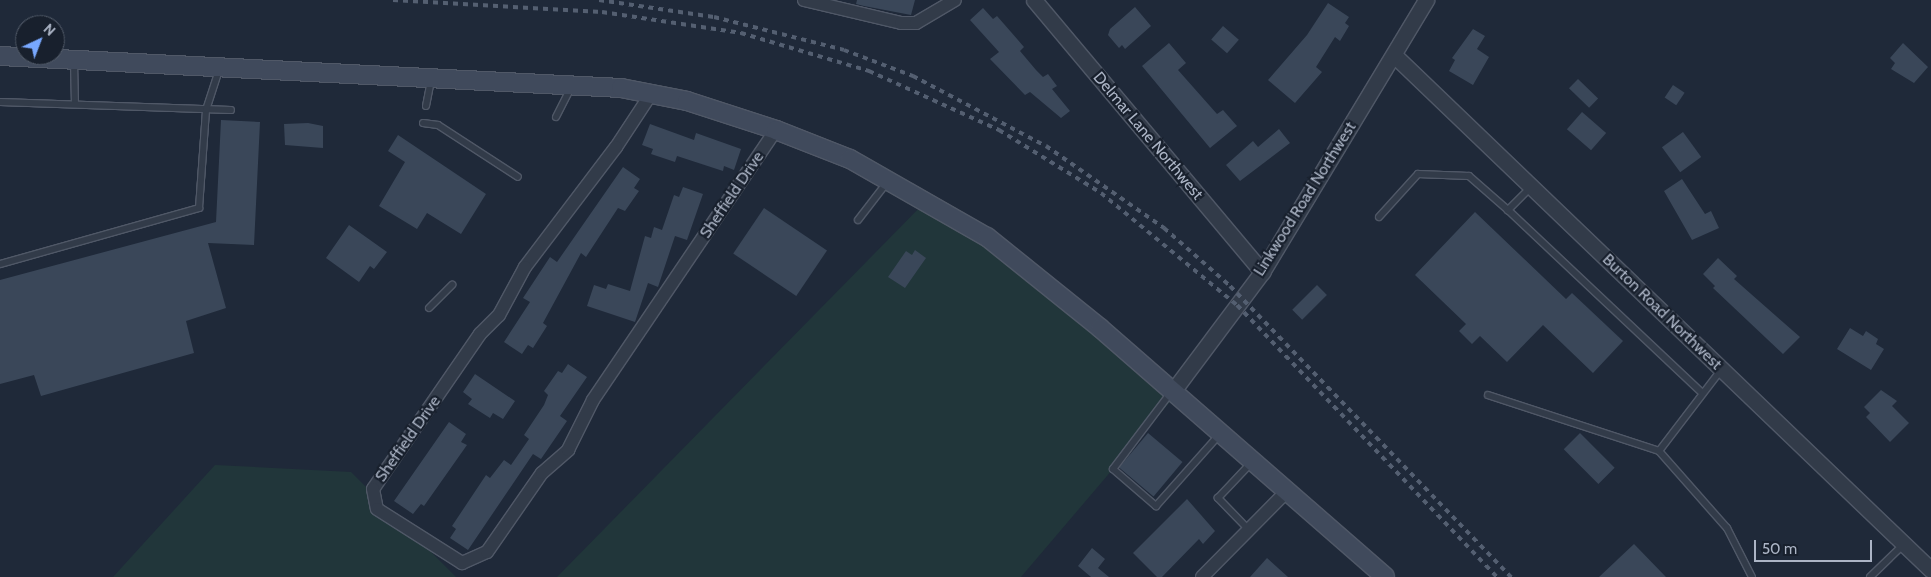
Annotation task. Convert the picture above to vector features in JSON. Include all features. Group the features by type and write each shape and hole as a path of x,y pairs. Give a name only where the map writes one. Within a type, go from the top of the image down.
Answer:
{"main road":[{"path":"0,56 573,84 651,94 687,101 776,130 850,159 987,237 1222,432 1385,577"}],"street":[{"path":"804,0 900,23 916,23 947,2"},
{"name":"Delmar Lane Northwest","path":"1034,0 1262,272"},
{"name":"Linkwood Road Northwest","path":"1173,391 1262,272 1426,0"},
{"name":"Burton Road Northwest","path":"1394,55 1931,570"},
{"name":"Sheffield Drive","path":"651,94 616,147 524,267 499,315 480,334 373,489 377,509 462,563 487,552 542,473 568,450 593,400 776,130"},
{"path":"1202,577 1288,490"}],"lane":[{"path":"74,59 75,104"},
{"path":"0,264 199,208 206,110 220,66"},
{"path":"426,106 431,76"},
{"path":"556,117 573,84"},
{"path":"0,102 231,110"},
{"path":"423,123 438,125 518,177"},
{"path":"1379,217 1418,174 1469,176 1508,210 1701,392"},
{"path":"858,220 888,180"},
{"path":"1508,210 1531,186"},
{"path":"429,308 452,285"},
{"path":"1659,450 1701,392 1722,369"},
{"path":"1173,391 1113,469 1156,506 1222,432"},
{"path":"1488,395 1659,450 1727,528 1752,577"},
{"path":"1249,530 1218,498 1254,460"},
{"path":"1870,577 1904,544"}],"green space":[{"path":"926,201 1176,395 1021,577 557,577"},
{"path":"215,465 351,472 456,577 113,577"}],"building":[{"path":"857,0 915,0 911,15 856,4"},
{"path":"1328,3 1349,17 1345,23 1349,26 1340,41 1335,37 1316,67 1322,72 1295,103 1268,80 1307,35"},
{"path":"1135,7 1151,26 1125,49 1122,45 1119,48 1108,35 1110,29"},
{"path":"983,8 993,19 997,16 1024,47 1020,51 1036,70 1043,77 1048,74 1057,86 1052,89 1070,111 1061,118 1030,92 1025,95 990,59 999,52 970,20"},
{"path":"1223,26 1239,40 1227,53 1211,40"},
{"path":"1473,29 1485,36 1477,49 1489,57 1473,85 1449,71 1455,60 1452,58"},
{"path":"1169,43 1186,63 1178,70 1217,114 1223,110 1237,126 1210,148 1142,66"},
{"path":"1903,43 1928,67 1914,83 1891,69 1895,63 1890,58"},
{"path":"1578,79 1598,98 1589,108 1569,88"},
{"path":"1673,85 1685,93 1676,105 1665,97"},
{"path":"1582,112 1606,133 1591,150 1567,129"},
{"path":"221,120 260,122 254,245 208,243 226,308 186,321 194,353 41,396 34,375 0,384 0,280 216,222"},
{"path":"308,123 323,126 323,148 285,145 284,124"},
{"path":"650,124 694,140 696,133 741,149 734,170 724,166 723,171 677,156 675,162 651,154 653,149 642,145"},
{"path":"1279,129 1290,143 1240,181 1226,165 1253,141 1258,147"},
{"path":"1683,132 1701,157 1680,172 1662,147"},
{"path":"398,135 486,194 461,234 427,213 417,229 379,206 405,162 388,151"},
{"path":"623,167 640,179 634,188 639,191 625,211 618,208 586,257 581,253 543,323 547,326 533,348 528,345 522,354 504,342 530,302 523,298 550,257 557,262"},
{"path":"1682,179 1705,214 1711,211 1719,228 1692,240 1664,191"},
{"path":"683,187 703,194 687,240 675,236 658,287 648,283 635,322 587,306 594,285 606,289 608,284 630,291 645,236 651,238 654,227 662,230 674,195 679,197"},
{"path":"764,208 827,250 796,296 733,254"},
{"path":"1475,212 1566,299 1572,293 1623,341 1593,373 1543,325 1507,362 1480,336 1472,344 1459,331 1466,324 1415,275"},
{"path":"349,225 387,252 374,269 370,266 359,282 326,258"},
{"path":"915,250 926,258 905,288 888,277 906,251 912,255"},
{"path":"1718,258 1737,276 1734,279 1800,337 1783,354 1713,288 1715,286 1703,274"},
{"path":"1317,285 1327,295 1302,320 1292,310"},
{"path":"1850,328 1863,336 1866,331 1878,339 1876,344 1884,349 1871,370 1837,349"},
{"path":"568,364 587,377 560,416 567,421 541,459 533,454 468,550 450,538 456,529 452,526 486,475 490,478 504,460 511,465 529,439 524,435 544,405 548,395 544,391 558,371 562,373"},
{"path":"475,374 515,401 503,419 493,413 490,418 468,404 472,399 463,392"},
{"path":"1881,390 1897,401 1892,406 1909,423 1890,442 1866,417 1870,413 1864,407"},
{"path":"449,422 466,434 461,442 467,445 424,506 421,504 413,514 394,501"},
{"path":"1148,433 1182,462 1154,496 1119,467"},
{"path":"1580,433 1615,468 1598,484 1564,449"},
{"path":"1187,499 1215,531 1203,544 1199,539 1162,577 1157,577 1133,553"},
{"path":"1634,544 1666,577 1599,577"},
{"path":"1092,548 1105,559 1098,568 1109,577 1091,577 1078,566"},
{"path":"1267,558 1288,577 1250,577"}],"railway":[{"path":"393,0 602,12 741,33 869,71 999,130 1101,193 1237,305 1497,577"},
{"path":"599,0 714,17 844,50 913,76 1046,146 1164,228 1230,286 1511,577"}]}
